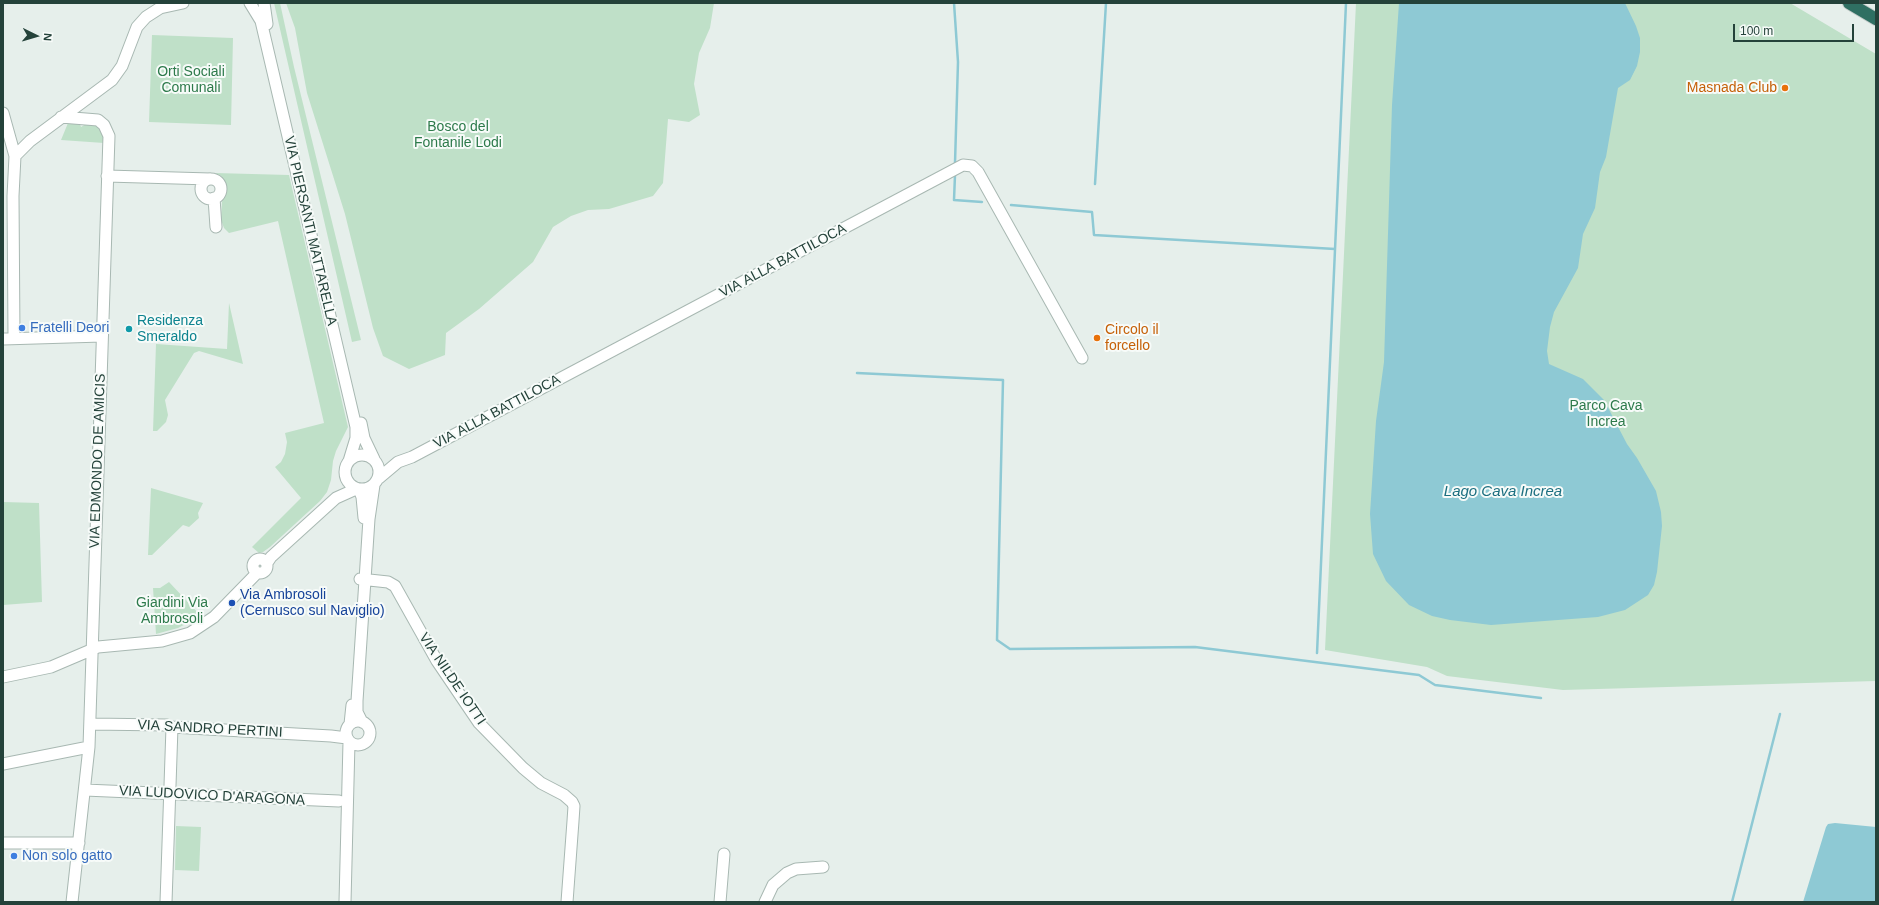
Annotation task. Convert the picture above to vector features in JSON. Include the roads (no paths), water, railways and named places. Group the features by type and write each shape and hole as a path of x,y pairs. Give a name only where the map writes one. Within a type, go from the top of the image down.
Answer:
{"highway":[{"path":"1849,3 1876,19"}],"street":[{"path":"15,156 26,144 101,89 114,77 124,62 136,28 146,17 160,8 183,3"},
{"name":"VIA PIERSANTI MATTARELLA","path":"250,3 257,11 261,21 356,427 356,438 349,461"},
{"name":"VIA PIERSANTI MATTARELLA","path":"264,3 266,19 362,432 375,460"},
{"path":"3,113 15,156 8,187 14,338"},
{"name":"VIA EDMONDO DE AMICIS","path":"61,117 94,119 104,125 109,136 90,724 85,790 72,902"},
{"name":"VIA ALLA BATTILOCA","path":"376,482 398,462 412,457 966,164 972,166 978,172 1082,358"},
{"path":"107,176 197,183 210,179 216,179 221,186 221,192 214,198"},
{"path":"197,183 205,196 214,198"},
{"path":"214,198 216,228"},
{"path":"3,339 102,336"},
{"path":"336,498 345,475 345,468 353,457 361,454 369,456 375,460 380,471 376,482 369,516 362,579 350,736 345,902"},
{"name":"VIA ALLA BATTILOCA","path":"375,460 398,462"},
{"path":"345,475 350,484 357,489 362,497 364,516 356,707 358,716 369,728 370,733 366,741 350,736"},
{"path":"3,677 51,667 92,649 109,645 162,641 190,633 214,617 253,573 265,572 267,560 336,498 357,489 367,489 376,482"},
{"name":"VIA NILDE IOTTI","path":"362,579 388,582 395,586 430,650 474,715 493,738 523,768 541,783 569,798 574,806 567,902"},
{"name":"VIA SANDRO PERTINI","path":"90,724 167,725 172,727 350,736 355,721 362,722"},
{"path":"166,902 172,727"},
{"path":"350,736 354,759 351,902"},
{"path":"3,764 88,747"},
{"name":"VIA LUDOVICO D'ARAGONA","path":"85,790 339,801"},
{"path":"3,843 79,843"},
{"path":"720,902 724,854"},
{"path":"765,902 773,885 787,873 796,869 823,866"}],"water":[{"name":"Lago Cava Increa","path":"1399,3 1625,3 1636,26 1640,38 1640,52 1637,66 1630,80 1618,88 1606,157 1600,172 1595,208 1583,234 1578,268 1554,312 1550,327 1547,351 1549,364 1583,379 1604,400 1627,444 1656,491 1661,512 1662,526 1657,572 1654,585 1648,595 1625,610 1598,617 1491,625 1450,620 1432,616 1409,605 1386,581 1373,554 1370,514 1376,421 1384,362 1392,105"},
{"path":"1835,823 1876,827 1876,902 1803,902 1826,827 1828,824"}],"waterway":[{"path":"954,3 958,62 955,163"},
{"path":"1095,184 1106,3"},
{"path":"1317,653 1346,3"},
{"path":"955,175 954,200 982,202"},
{"path":"1011,205 1092,212 1094,235 1335,249"},
{"path":"857,373 1003,380 997,640 1010,649 1195,647 1419,675 1435,685 1541,698"},
{"path":"1732,902 1780,714"}],"place":[{"name":"Masnada Club","path":"1785,88"},
{"name":"Fratelli Deori","path":"22,328"},
{"name":"Residenza Smeraldo","path":"129,329"},
{"name":"Circolo il forcello","path":"1097,338"},
{"name":"Via Ambrosoli (Cernusco sul Naviglio)","path":"232,603"},
{"name":"Non solo gatto","path":"14,856"}],"park label":[{"name":"Orti Sociali Comunali","path":"191,80"},
{"name":"Bosco del Fontanile Lodi","path":"458,136"},
{"name":"Parco Cava Increa","path":"1606,414"},
{"name":"Giardini Via Ambrosoli","path":"172,612"}]}
